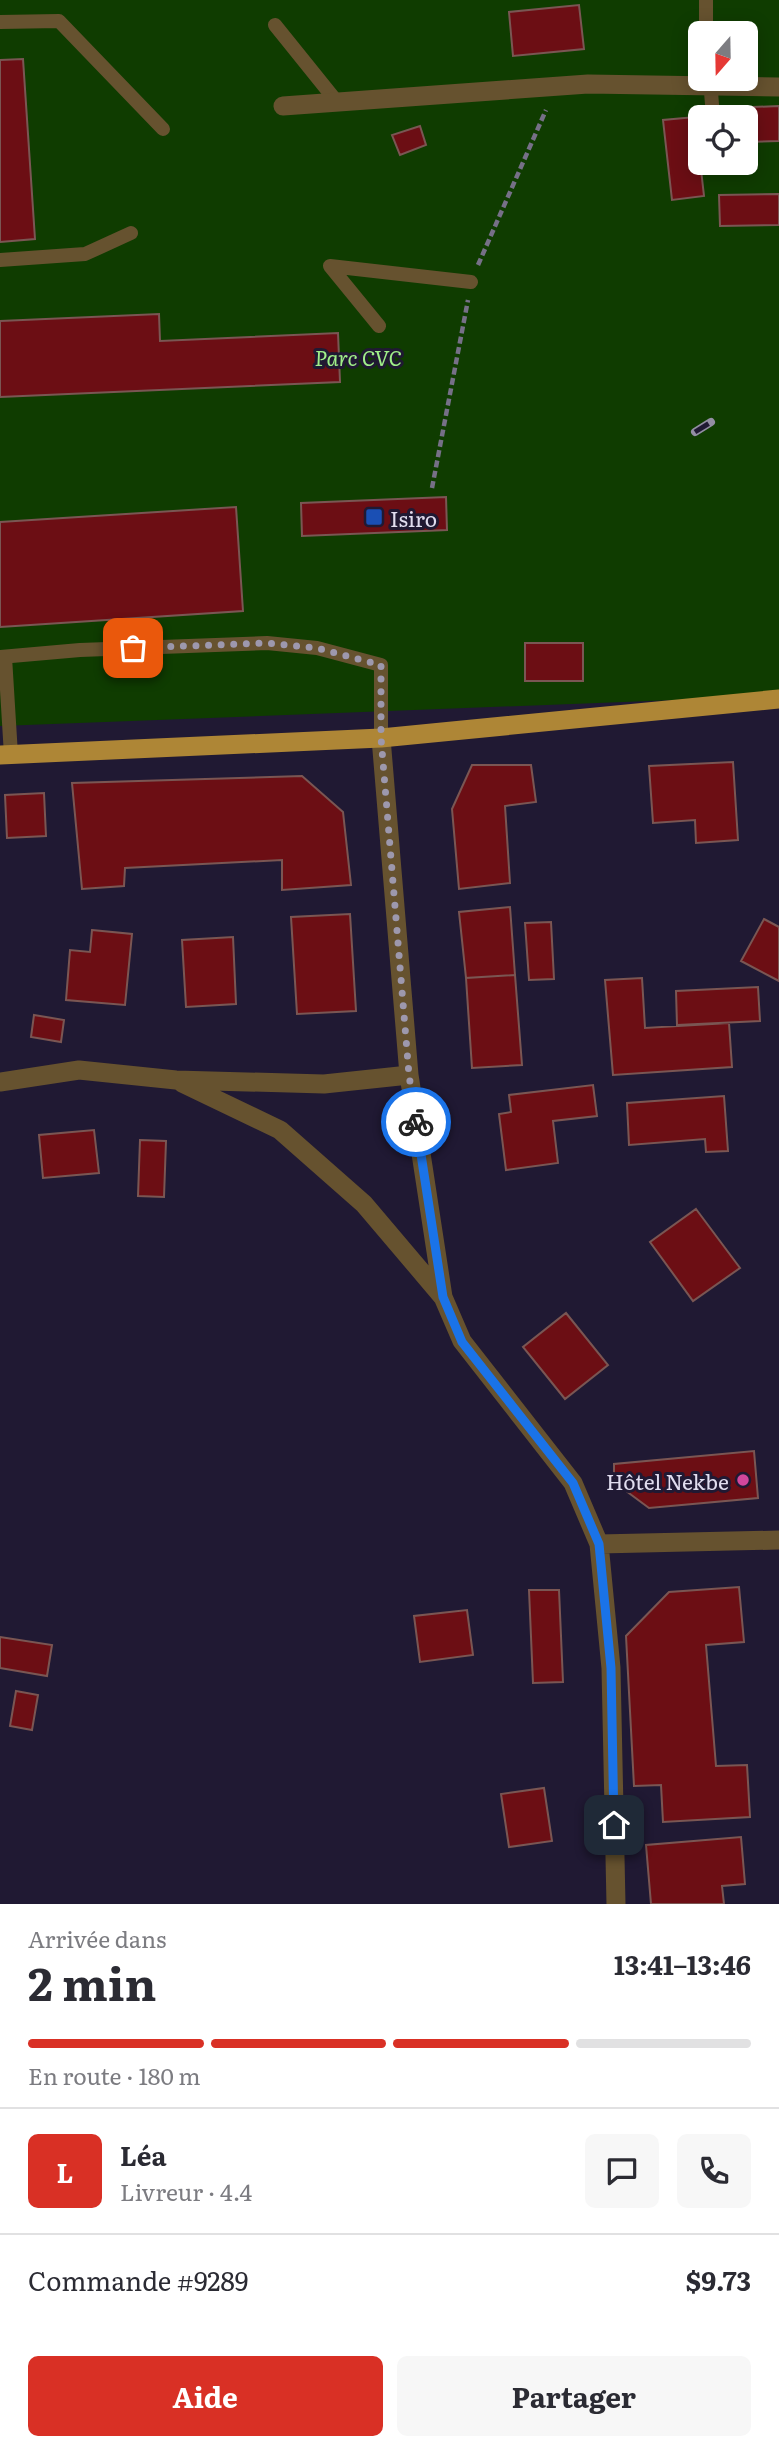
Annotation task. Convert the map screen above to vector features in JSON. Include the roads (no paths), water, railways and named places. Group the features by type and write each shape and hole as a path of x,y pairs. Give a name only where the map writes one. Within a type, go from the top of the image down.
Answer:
{"main road":[{"path":"6,755 381,738 779,699"}],"street":[{"path":"283,106 588,84 688,83"},
{"path":"758,86 779,87"},
{"path":"381,738 409,1075 443,1297 462,1342 573,1483 599,1544 611,1668 615,1904"},
{"path":"0,1082 79,1070 176,1080 324,1084 409,1075"},
{"path":"176,1080 281,1130 364,1204 443,1297"},
{"path":"599,1544 779,1540"}],"lane":[{"path":"706,0 706,21"},
{"path":"0,22 59,21 163,129"},
{"path":"275,25 337,102"},
{"path":"0,260 85,254 131,233"},
{"path":"379,326 330,265 471,282"},
{"path":"6,755 3,657 79,649 253,644 317,648 381,665 381,738"}],"railway":[{"path":"695,432 711,422"}],"place":[{"name":"Isiro","path":"374,517"},
{"name":"Hôtel Nekbe","path":"743,1480"}],"park label":[{"name":"Parc CVC","path":"358,356"}]}
